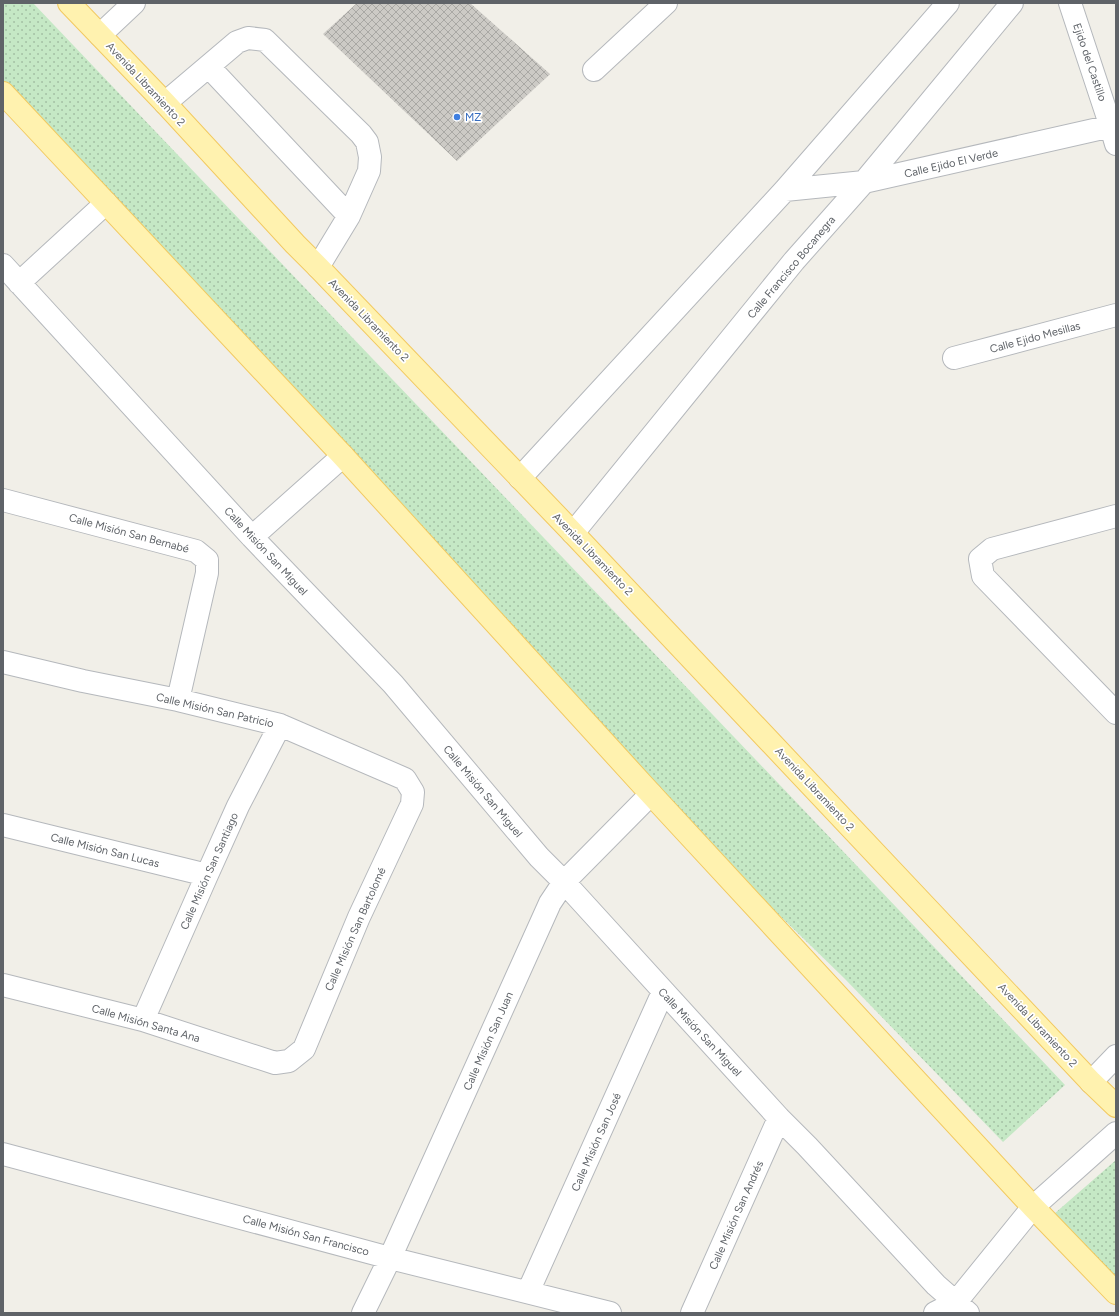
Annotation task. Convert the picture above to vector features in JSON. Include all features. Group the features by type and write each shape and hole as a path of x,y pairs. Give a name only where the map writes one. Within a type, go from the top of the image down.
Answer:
{"main road":[{"name":"Avenida Libramiento 2","path":"69,3 295,244 573,533 1116,1106"},
{"path":"3,93 343,456 651,794 1033,1207 1116,1293"}],"street":[{"path":"100,35 134,3"},
{"path":"594,70 666,3"},
{"name":"Calle Francisco Bocanegra","path":"573,533 794,261 864,182 1012,3"},
{"name":"Ejido del Castillo","path":"1070,3 1114,132"},
{"path":"520,478 784,190 942,5"},
{"path":"165,104 237,42 248,38 265,40 361,134 367,142 370,157 369,171 349,216 318,267"},
{"path":"209,67 349,216"},
{"name":"Calle Ejido El Verde","path":"784,190 864,182 1114,132"},
{"path":"19,283 106,203"},
{"name":"Calle Misión San Miguel","path":"3,265 252,537 393,684 539,857 564,882 663,992 936,1285 962,1307"},
{"name":"Calle Ejido Mesillas","path":"954,358 1116,315"},
{"path":"252,537 343,456"},
{"name":"Calle Misión San Bernabé","path":"3,500 196,551 206,560 207,573 178,700"},
{"path":"1110,518 992,549 980,559 983,576 1116,713"},
{"name":"Calle Misión San Patricio","path":"3,662 83,681 178,700 280,725 405,779 413,792"},
{"name":"Calle Misión San Santiago","path":"143,1020 238,806 280,725"},
{"name":"Calle Misión San Bartolomé","path":"289,1060 304,1049 359,917 412,804 413,792"},
{"name":"Calle Misión San Juan","path":"363,1313 390,1258 550,903 564,882 651,794"},
{"name":"Calle Misión San Lucas","path":"3,825 207,875"},
{"name":"Calle Misión Santa Ana","path":"3,985 143,1020 274,1063 289,1060"},
{"name":"Calle Misión San José","path":"528,1292 663,992"},
{"path":"1092,1082 1116,1056"},
{"name":"Calle Misión San Andrés","path":"692,1313 779,1118"},
{"path":"935,1313 962,1307 1033,1207 1116,1133"},
{"name":"Calle Misión San Francisco","path":"3,1154 390,1258 610,1313"}],"green space":[{"path":"3,3 33,3 1065,1085 1003,1142 844,978 739,876 3,84"},
{"path":"1116,1160 1116,1282 1054,1214"}],"building":[{"name":"MZ","path":"357,3 470,3 550,74 457,161 323,34"}],"place":[{"name":"MZ","path":"457,117"}]}
